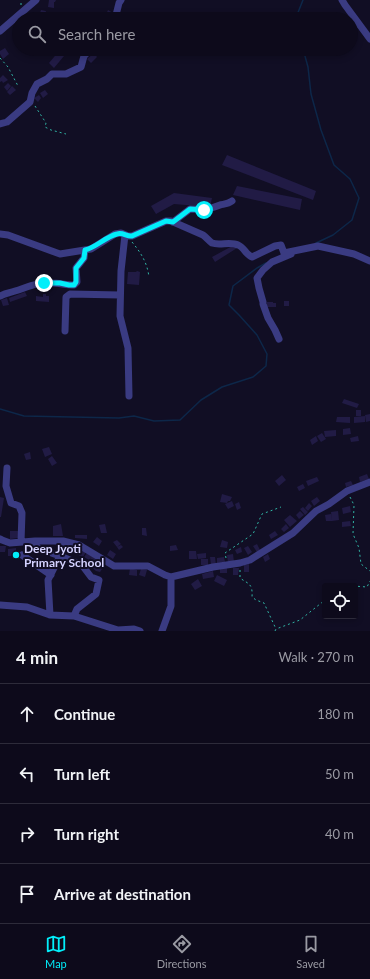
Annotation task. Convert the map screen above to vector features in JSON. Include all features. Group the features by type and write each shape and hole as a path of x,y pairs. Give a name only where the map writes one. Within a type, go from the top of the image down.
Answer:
{"street":[{"path":"22,12 36,0"},
{"path":"117,12 121,0"},
{"path":"342,0 350,12"},
{"path":"0,30 12,20"},
{"path":"358,23 370,39"},
{"path":"0,124 7,122 30,102 32,93 37,84 47,79 52,74 66,74 81,66 84,56"},
{"path":"173,222 190,209 212,209 228,204 232,201"},
{"path":"0,234 8,235 60,254 91,249 115,234 121,233 126,236 132,236 166,221 173,222 203,235 215,244 239,245 249,256 280,245 284,253 318,246 354,254 370,261"},
{"path":"126,236 120,295 120,316 128,348 130,396"},
{"path":"279,339 268,318 257,278 272,262 304,249"},
{"path":"0,296 28,286 44,283 74,285 76,282 76,268 84,258 85,250"},
{"path":"65,331 66,297 70,294 120,295"},
{"path":"8,468 6,486 11,503 19,506 22,513 21,542"},
{"path":"0,539 10,544 35,541 63,541 79,545 114,566 148,566 171,577 250,560 293,533 316,511 329,504 346,491 370,482"},
{"path":"35,541 37,548 82,565 92,577 98,580 96,594 77,609 74,616"},
{"path":"50,614 48,580 60,556 63,541"},
{"path":"22,555 51,575"},
{"path":"162,631 171,606 171,577"},
{"path":"0,605 27,608 50,614 74,616 118,630 134,629 140,631"}],"path":[{"path":"0,58 8,67 18,86"},
{"path":"30,102 38,110 46,123 45,127 66,134"},
{"path":"126,236 143,257 148,268 149,277"},
{"path":"346,491 354,505 353,534 359,548 361,564 370,571"},
{"path":"226,565 225,553 253,534 262,514 281,507"},
{"path":"240,563 240,578 248,582 253,590 252,597 264,603 276,630 300,620 322,602"},
{"path":"358,586 367,587 370,581"}],"building":[{"path":"49,0 56,0 54,2 54,8 48,7"},
{"path":"5,48 9,54 3,59 0,51"},
{"path":"55,56 64,56 54,68 49,63"},
{"path":"90,56 97,57 91,63 87,59"},
{"path":"3,75 8,80 3,83 2,81 0,82 0,78"},
{"path":"8,83 11,86 7,91 4,87"},
{"path":"12,86 16,90 10,95 7,92"},
{"path":"45,90 48,94 43,98 40,93"},
{"path":"39,95 41,98 38,102 34,98"},
{"path":"227,155 316,191 313,200 222,165"},
{"path":"237,186 302,199 300,210 233,195"},
{"path":"174,193 212,198 210,207 174,204 156,214 151,206"},
{"path":"234,245 237,248 215,262 212,257"},
{"path":"128,272 140,272 139,285 127,284"},
{"path":"25,292 27,296 10,302 9,298"},
{"path":"43,294 49,296 49,302 36,301 36,296 43,297"},
{"path":"7,298 9,305 3,306 1,300"},
{"path":"284,301 289,301 289,306 284,306"},
{"path":"267,302 276,303 276,307 267,307"},
{"path":"344,399 359,404 357,408 342,403"},
{"path":"356,410 361,410 361,416 356,416"},
{"path":"370,414 370,421 366,422 365,415"},
{"path":"365,416 365,422 354,423 354,417"},
{"path":"337,417 350,417 350,423 336,422"},
{"path":"350,428 351,434 343,435 343,429"},
{"path":"336,430 336,436 325,437 324,431"},
{"path":"322,433 326,439 321,442 317,436"},
{"path":"316,436 318,441 312,445 310,440"},
{"path":"358,436 359,441 351,442 350,438"},
{"path":"49,447 52,454 45,457 42,449"},
{"path":"30,452 31,459 26,460 24,454"},
{"path":"52,456 57,463 52,466 48,459"},
{"path":"367,474 369,479 360,482 359,477"},
{"path":"282,475 286,480 279,486 275,481"},
{"path":"317,477 319,481 308,486 306,481"},
{"path":"351,481 353,485 346,487 345,483"},
{"path":"303,484 305,488 299,491 297,487"},
{"path":"222,494 232,497 230,501 227,503 220,502"},
{"path":"0,497 4,498 1,517 0,517"},
{"path":"317,497 320,501 314,506 311,501"},
{"path":"232,501 234,506 228,509 225,504"},
{"path":"239,502 241,508 237,510 235,504"},
{"path":"309,503 312,506 308,511 305,508"},
{"path":"350,506 351,512 343,514 342,508"},
{"path":"303,507 308,512 305,515 300,509"},
{"path":"300,511 304,515 299,519 296,515"},
{"path":"338,511 339,520 332,521 331,512"},
{"path":"331,514 332,521 326,521 325,515"},
{"path":"290,515 297,521 290,527 284,520"},
{"path":"350,521 351,526 342,527 342,522"},
{"path":"61,524 63,536 53,536 53,526"},
{"path":"105,524 107,533 101,533 99,525"},
{"path":"286,524 289,528 284,532 281,529"},
{"path":"142,528 146,528 147,536 142,535"},
{"path":"10,531 19,531 18,538 10,539"},
{"path":"275,531 278,535 271,539 269,535"},
{"path":"75,535 87,535 87,539 75,538"},
{"path":"97,537 102,541 99,546 93,542"},
{"path":"117,540 121,544 117,547 113,542"},
{"path":"222,540 228,542 227,548 220,547"},
{"path":"257,544 260,550 257,552 253,546"},
{"path":"121,545 123,547 119,550 117,547"},
{"path":"176,545 178,550 170,551 170,546"},
{"path":"0,546 6,546 5,552 0,552"},
{"path":"248,546 252,552 248,555 244,548"},
{"path":"241,547 242,552 237,554 235,550"},
{"path":"16,548 16,556 8,556 8,549"},
{"path":"78,548 86,552 83,557 76,554"},
{"path":"110,550 116,554 113,559 107,555"},
{"path":"189,551 196,551 197,559 189,559"},
{"path":"87,553 92,556 89,560 84,557"},
{"path":"206,553 206,558 198,559 197,554"},
{"path":"233,554 234,562 228,563 227,555"},
{"path":"268,554 270,559 265,562 263,557"},
{"path":"92,556 104,566 100,572 96,571 87,564"},
{"path":"210,557 215,557 216,565 211,565"},
{"path":"224,557 225,562 217,563 217,558"},
{"path":"201,559 208,559 208,565 201,565"},
{"path":"249,564 249,572 244,572 244,565"},
{"path":"227,567 227,573 220,573 220,568"},
{"path":"130,568 137,570 137,576 129,575"},
{"path":"233,568 239,568 238,575 233,575"},
{"path":"141,569 147,570 145,577 139,575"},
{"path":"213,571 214,577 203,579 202,574"},
{"path":"217,575 227,580 224,586 214,581"},
{"path":"198,579 202,586 195,590 191,584"}],"waterway":[{"path":"298,12 303,0"},
{"path":"305,56 308,67 311,94 321,130 334,165 350,179 359,198 352,220 333,235 316,243"},
{"path":"0,409 24,416 119,418 134,416 154,421 180,420 201,400 222,387 253,377 266,366 267,354 257,335 229,305 233,286 266,263"}],"place":[{"name":"Deep Jyoti Primary School","path":"16,555"}],"route":[{"path":"44,283 74,285 77,276 76,268 84,258 85,250 91,249 115,234 121,233 132,236 166,221 173,222 190,209 204,210"}]}
